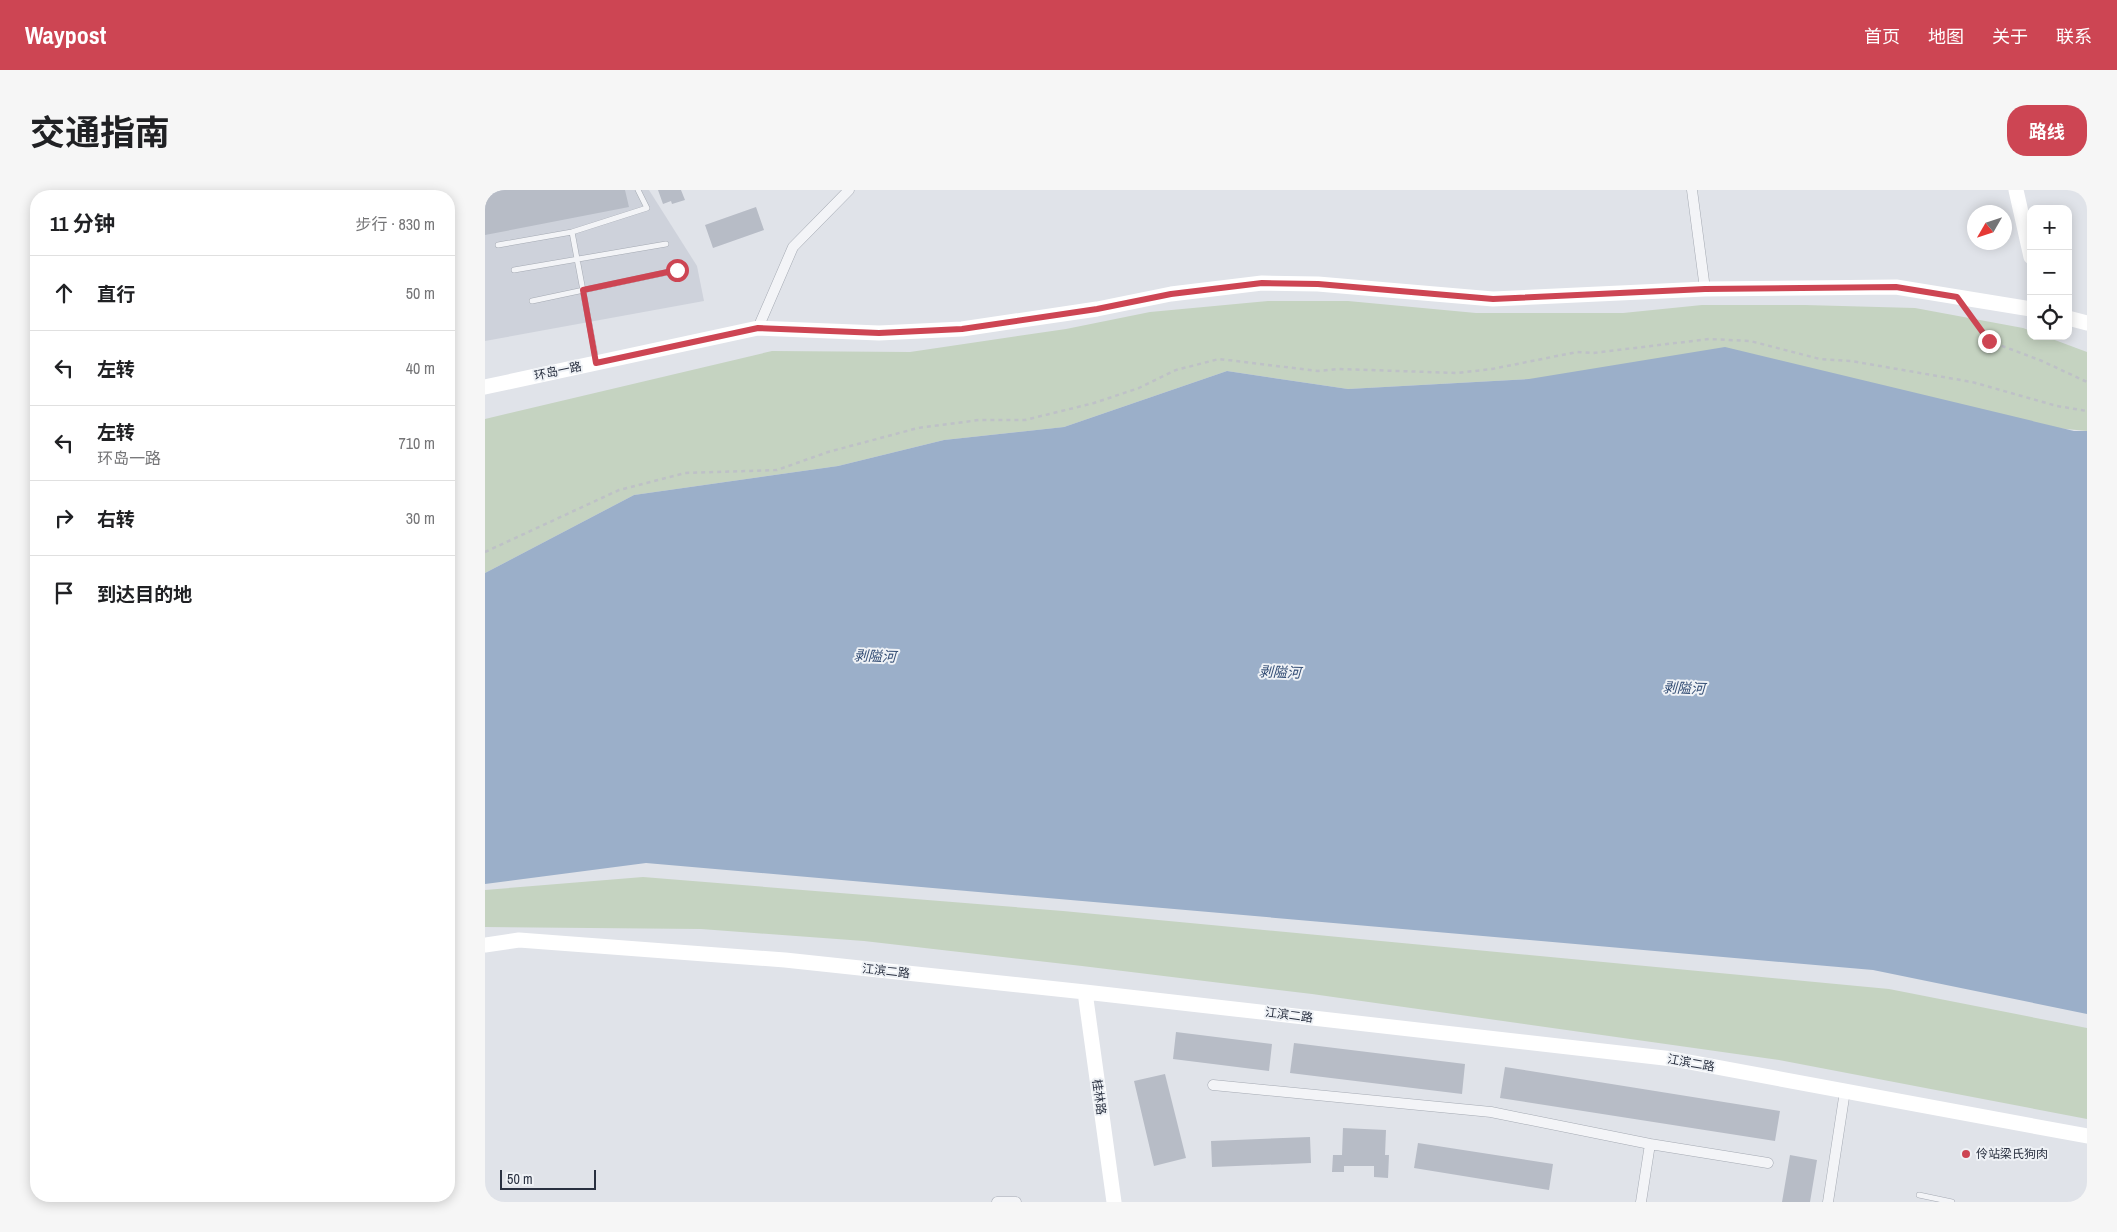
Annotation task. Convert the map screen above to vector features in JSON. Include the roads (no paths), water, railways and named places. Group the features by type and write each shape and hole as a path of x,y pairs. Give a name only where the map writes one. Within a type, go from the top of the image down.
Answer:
{"street":[{"path":"758,328 793,247 849,190"},
{"path":"1692,190 1705,289"},
{"path":"2016,190 2029,250"},
{"name":"环岛一路","path":"485,387 758,328 879,333 962,329 1097,309 1171,294 1262,283 1318,284 1493,299 1705,289 1896,287 2027,308"},
{"path":"2072,319 2087,323"},
{"name":"江滨二路","path":"485,945 519,940 785,960 1673,1059 2087,1136"},
{"name":"桂林路","path":"1085,992 1114,1202"},
{"path":"1213,1085 1491,1112 1650,1144 1768,1163"},
{"path":"1828,1202 1845,1090"},
{"path":"1641,1202 1650,1144"},
{"path":"997,1202 1016,1202"}],"lane":[{"path":"498,245 572,232 647,208 638,190"},
{"path":"572,232 596,363"},
{"path":"513,270 667,244"},
{"path":"532,300 677,270"},
{"path":"1919,1195 1952,1202"}],"water":[{"name":"剥隘河","path":"1725,347 2074,431 2087,431 2087,1014 1873,970 646,863 485,884 485,573 634,495 838,466 944,440 1064,427 1227,371 1348,389 1529,379"}],"place":[{"name":"伶站梁氏狗肉","path":"1966,1154"}]}
